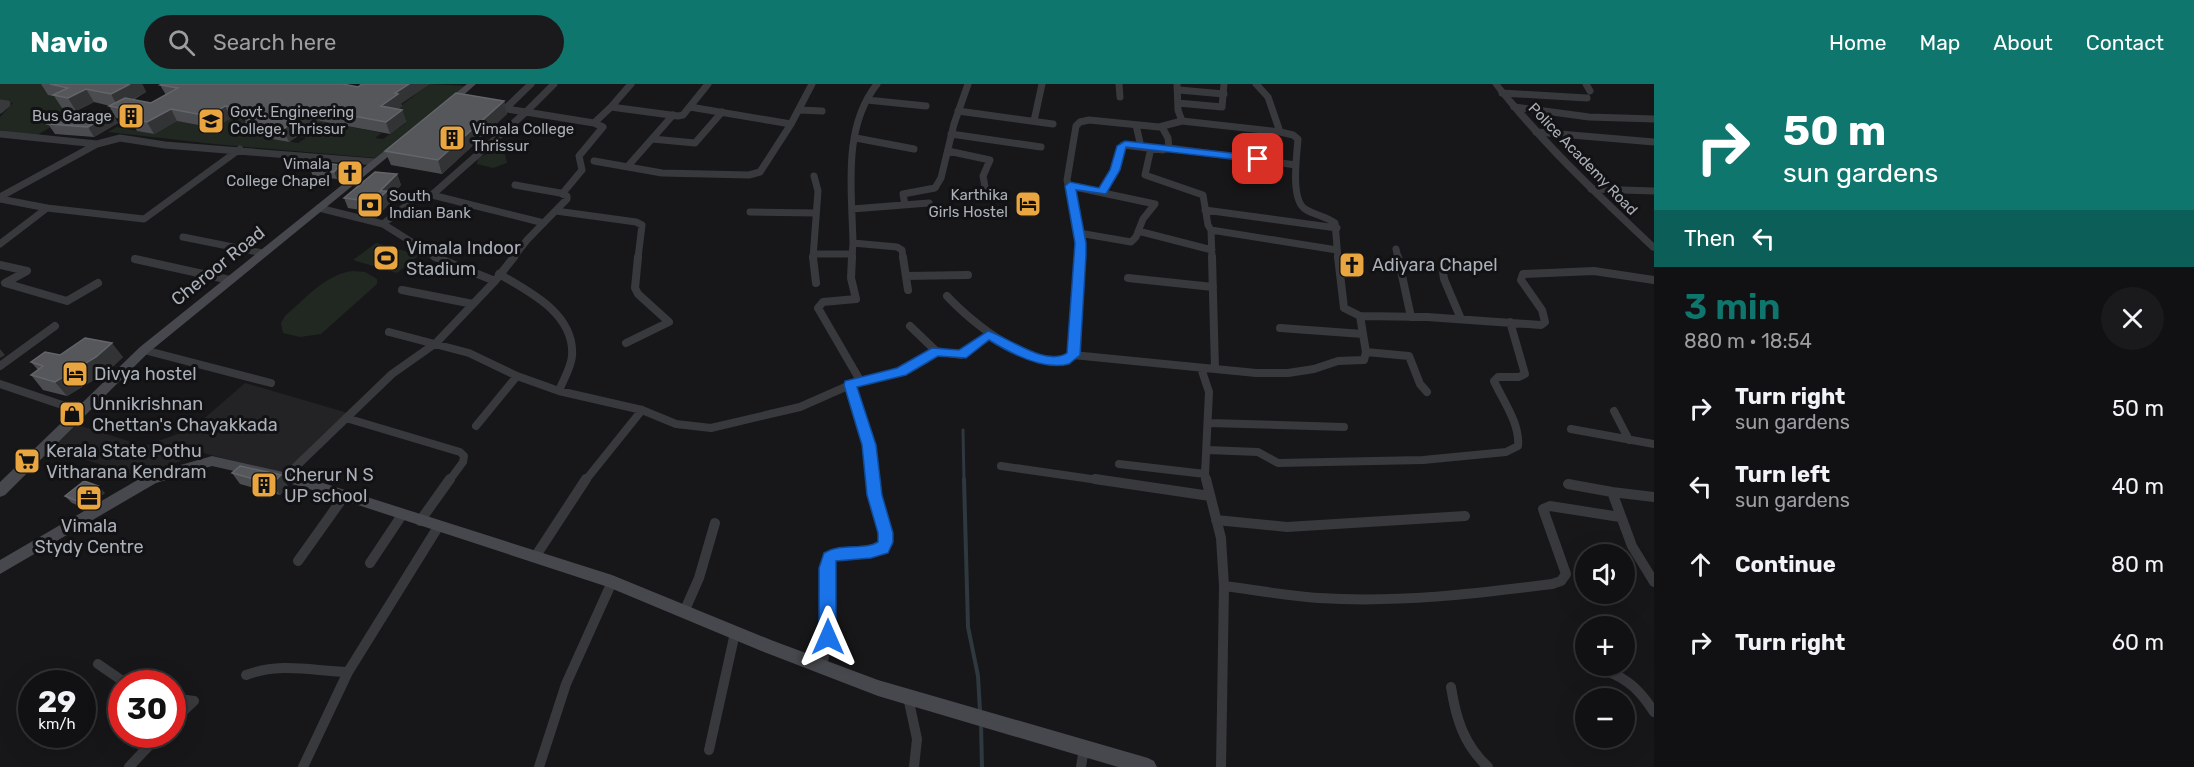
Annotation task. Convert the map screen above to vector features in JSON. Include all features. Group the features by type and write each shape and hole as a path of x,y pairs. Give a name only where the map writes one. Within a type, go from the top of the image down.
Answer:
{"main road":[{"path":"436,115 459,100 472,84"},
{"name":"Cheroor Road","path":"0,491 144,350 409,136"},
{"path":"0,568 151,479 212,461 285,477 345,495 612,582 735,633 908,698 1148,767"}],"street":[{"path":"505,109 531,84"},
{"path":"433,194 526,112 554,84"},
{"path":"594,123 631,84"},
{"path":"611,107 683,115 708,84"},
{"path":"594,161 662,173 757,173 762,171 812,84"},
{"path":"861,382 818,308 823,302 856,299 851,278 853,243 851,160 867,100 877,84"},
{"path":"905,205 903,195 935,188 968,84"},
{"path":"1034,121 1042,84"},
{"path":"1119,84 1120,97"},
{"path":"1178,103 1222,107 1224,84"},
{"path":"1256,84 1268,97 1280,132"},
{"name":"Police Academy Road","path":"1496,84 1536,132 1654,248"},
{"path":"1586,84 1590,91"},
{"path":"1182,121 1177,111 1178,87 1224,94"},
{"path":"1502,93 1587,98"},
{"path":"867,100 926,105"},
{"path":"0,103 7,104 0,110"},
{"path":"484,105 594,123 603,127 579,156 582,170 562,194"},
{"path":"690,107 791,124"},
{"path":"1514,107 1589,117 1654,119"},
{"path":"799,110 822,111"},
{"path":"958,111 1053,124"},
{"path":"652,139 695,143 722,112"},
{"path":"628,166 673,115"},
{"path":"1073,355 1081,255 1079,233 1067,180 1076,126 1080,122 1089,120 1162,127 1182,121 1293,135 1298,139 1296,165 1299,204 1302,208 1329,218 1337,228 1336,250 1344,308 1360,316 1461,319 1541,325 1545,322 1542,310 1521,280 1523,274 1594,271 1654,280"},
{"path":"1136,125 1141,147"},
{"path":"1162,127 1168,138 1169,148"},
{"path":"1536,132 1654,142"},
{"path":"0,134 97,144"},
{"path":"951,134 1041,147"},
{"path":"0,198 97,144 120,138 165,145 375,162"},
{"path":"856,138 914,149"},
{"path":"1102,192 1115,170 1122,146 1163,150 1169,148 1296,165"},
{"path":"1151,148 1145,175 1201,193 1205,198 1205,210 1211,230 1215,369"},
{"path":"0,198 47,208 144,219 240,150"},
{"path":"948,151 990,160 983,176 986,192"},
{"path":"814,176 818,191 814,254 816,283"},
{"path":"285,477 392,374 436,343 567,199 562,194 515,185"},
{"path":"1070,186 1154,203 1134,240 1128,242 1079,233"},
{"path":"1592,189 1654,191"},
{"path":"383,224 417,197 433,194 544,223"},
{"path":"852,209 929,203"},
{"path":"0,244 47,208"},
{"path":"319,208 383,224 439,259 497,278 560,316 569,332 572,356 560,391"},
{"path":"556,210 636,222 642,225 635,288 638,294 669,322 626,343"},
{"path":"1205,210 1337,228"},
{"path":"750,212 816,213"},
{"path":"1211,230 1336,250"},
{"path":"1138,231 1212,250"},
{"path":"183,237 263,254"},
{"path":"853,243 902,250 908,290"},
{"path":"1396,249 1411,317"},
{"path":"814,254 852,254"},
{"path":"135,259 230,280"},
{"path":"0,265 27,271 5,283 67,301 98,283"},
{"path":"1442,265 1444,279 1461,319"},
{"path":"906,276 968,275"},
{"path":"1128,278 1213,287"},
{"path":"402,290 473,304"},
{"path":"947,296 964,315 988,335 1013,349 1050,360 1065,361 1073,355 1256,373 1288,373 1314,369 1338,361 1364,360 1366,352 1360,316"},
{"path":"1207,450 1258,452 1278,463 1423,460 1506,452 1518,447 1520,439 1517,428 1494,381 1498,377 1519,377 1525,374 1510,322"},
{"path":"0,366 55,326"},
{"path":"910,326 936,351 961,355 988,335"},
{"path":"1280,328 1363,334"},
{"path":"389,332 469,353 517,376 560,391 642,410 676,424 711,428 800,406 850,385 902,372 936,351"},
{"path":"144,350 271,383"},
{"path":"1366,352 1409,356 1420,384 1427,392"},
{"path":"1201,368 1209,392 1205,474 1221,538 1224,586 1221,767"},
{"path":"476,426 517,376"},
{"path":"0,384 80,411"},
{"path":"822,666 828,637 827,568 829,558 837,553 871,552 882,548 886,542 886,533 874,495 869,445 850,385"},
{"path":"535,557 590,473 642,410"},
{"path":"1614,411 1629,440"},
{"path":"346,418 460,452 464,456 463,462 420,521"},
{"path":"1209,423 1344,427"},
{"path":"1571,429 1654,444"},
{"path":"1119,464 1205,474"},
{"path":"1001,466 1210,496"},
{"path":"1568,484 1654,497"},
{"path":"1612,492 1632,546 1654,582"},
{"path":"298,561 345,495"},
{"path":"1224,586 1318,598 1394,600 1466,596 1552,584 1561,581 1566,574 1544,517 1544,509 1550,506 1620,517"},
{"path":"370,562 402,515"},
{"path":"1216,520 1287,527 1465,516"},
{"path":"684,612 699,578 715,523"},
{"path":"303,767 348,672 438,527"},
{"path":"539,767 566,684 612,582"},
{"path":"709,750 735,633"},
{"path":"98,664 108,671"},
{"path":"246,675 262,669 289,666 315,671 348,672"},
{"path":"1620,676 1636,686 1654,712"},
{"path":"1451,687 1457,723 1464,742 1475,757 1488,767"},
{"path":"908,698 917,739 914,767"},
{"path":"186,700 194,701 186,709"},
{"path":"129,767 147,748"},
{"path":"1081,767 1084,748"}],"shaded area":[{"path":"0,84 59,84 61,98 68,111 75,112 36,136 0,130 0,117 13,103 0,101"},
{"path":"429,84 466,86 376,158 108,132 117,127 154,134 177,121 214,128 231,118 262,124 253,135 298,143 306,138 298,136 320,121 382,133 375,138 383,139 406,123 393,112"},
{"path":"491,152 505,154 507,163 493,168 477,164 478,158"},
{"name":"Vimala Indoor Stadium","path":"376,243 419,255 397,273 353,260"},
{"path":"353,271 365,272 377,279 377,284 321,334 300,337 283,333 281,323 285,316 308,295 334,277"},
{"path":"245,383 348,413 285,475 200,452 143,478 48,448 75,424 144,446 192,429"}],"building":[{"path":"50,84 130,84 111,94 86,89 68,98 53,95 68,88"},
{"path":"343,84 358,87 362,84 409,84 381,106 402,110 386,122 315,109 283,129 246,123 250,120 245,119 257,111 225,106 208,116 171,109 147,122 130,118 140,112 109,106 125,98 151,103 178,88 160,85"},
{"path":"456,93 504,101 438,160 385,151"},
{"path":"100,111 112,113 88,127 48,124 67,114 79,116"},
{"path":"318,162 340,165 334,172 310,169"},
{"path":"375,172 397,174 380,191 387,191 375,202 344,198"},
{"path":"85,338 112,343 96,357 55,382 31,375 43,366 31,362 45,352 60,355"},
{"path":"240,466 281,475 272,484 232,473"},
{"path":"84,481 98,486 77,501 65,496"}],"waterway":[{"path":"963,430 964,481"},
{"path":"964,479 968,627 978,676 980,711"},
{"path":"981,724 982,767"}],"place":[{"name":"Bus Garage","path":"131,116"},
{"name":"Govt. Engineering College, Thrissur","path":"211,121"},
{"name":"Vimala College Thrissur","path":"452,138"},
{"name":"Vimala College Chapel","path":"350,173"},
{"name":"Karthika Girls Hostel","path":"1028,204"},
{"name":"South Indian Bank","path":"370,205"},
{"name":"Vimala Indoor Stadium","path":"386,258"},
{"name":"Adiyara Chapel","path":"1352,265"},
{"name":"Divya hostel","path":"75,374"},
{"name":"Unnikrishnan Chettan's Chayakkada","path":"72,414"},
{"name":"Kerala State Pothu Vitharana Kendram","path":"27,461"},
{"name":"Cherur N S UP school","path":"264,485"},
{"name":"Vimala Stydy Centre","path":"89,498"}],"route":[{"path":"828,637 827,568 829,558 837,553 871,552 882,548 886,542 886,533 874,495 869,445 850,385 902,372 920,363 936,351 961,355 988,335 1013,349 1050,360 1065,361 1073,355 1081,255 1081,243 1070,186 1102,192 1115,170 1122,146 1125,144 1258,159"}]}
